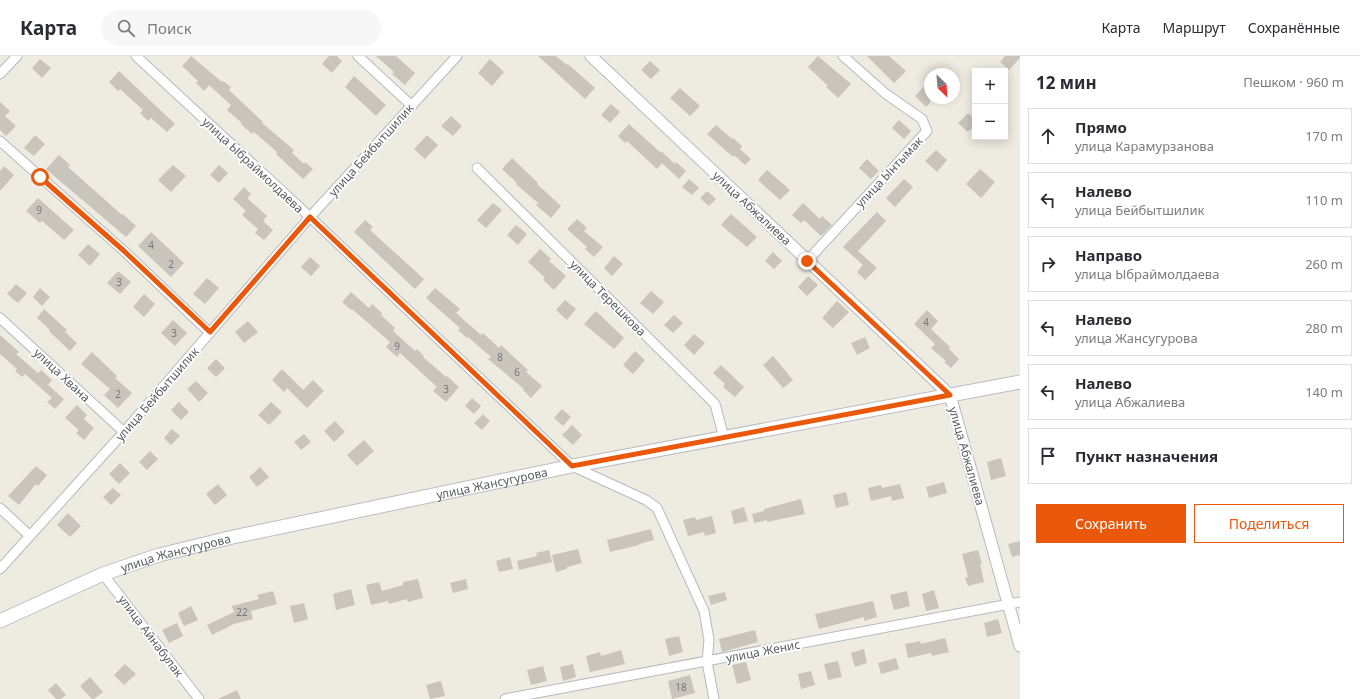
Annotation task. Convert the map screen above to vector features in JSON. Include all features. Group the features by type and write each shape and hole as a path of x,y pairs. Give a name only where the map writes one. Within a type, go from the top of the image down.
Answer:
{"main road":[{"name":"улица Жансугурова","path":"0,621 103,574 159,554 572,466 1020,382"}],"street":[{"path":"0,74 17,56"},
{"name":"улица Ыбраймолдаева","path":"136,56 310,217 572,466 646,500 657,508 704,611 709,640 707,662 714,699"},
{"path":"358,56 412,106"},
{"name":"улица Бейбытшилик","path":"0,569 124,432 310,217 457,56"},
{"name":"улица Абжалиева","path":"591,56 950,395 1020,646"},
{"name":"улица Ынтымак","path":"807,261 927,131 922,119 886,94 843,56"},
{"path":"0,142 124,251 210,332"},
{"name":"улица Терешкова","path":"477,168 715,404 724,438"},
{"name":"улица Хвана","path":"0,318 124,432"},
{"path":"0,508 30,536"},
{"name":"улица Айнабулак","path":"103,574 199,699"},
{"name":"улица Женис","path":"505,699 1020,602"}],"building":[{"path":"191,56 222,82 223,81 231,87 229,90 263,122 262,123 294,150 292,153 304,164 305,162 313,169 303,179 276,154 277,152 254,132 252,134 227,110 231,105 209,85 204,91 196,83 198,81 182,66"},
{"path":"329,56 337,56 342,61 332,73 322,64"},
{"path":"376,56 396,56 415,73 405,85 392,74 394,72"},
{"path":"538,56 556,56 567,65 568,64 595,88 585,99"},
{"path":"818,56 851,84 838,98 808,67"},
{"path":"867,56 889,56 906,71 894,83"},
{"path":"1005,56 1020,56 1020,58 1009,70 1000,62"},
{"path":"40,59 51,68 42,78 32,68"},
{"path":"490,59 504,72 492,86 478,73"},
{"path":"650,61 660,70 651,79 641,70"},
{"path":"119,71 175,124 167,132 151,118 148,121 140,113 143,110 120,89 118,91 109,82"},
{"path":"354,76 386,105 376,116 345,87"},
{"path":"924,86 924,104 929,104 926,107 915,96"},
{"path":"680,88 700,106 690,116 670,98"},
{"path":"0,102 10,111 5,116 16,126 6,136 0,130"},
{"path":"611,104 620,112 610,123 601,115"},
{"path":"968,113 972,117 972,128 968,132 958,123"},
{"path":"451,116 462,126 453,136 441,126"},
{"path":"899,120 911,131 904,139 892,128"},
{"path":"629,124 660,152 661,151 675,164 676,162 686,171 679,179 662,163 657,169 627,141 625,143 618,136"},
{"path":"716,125 742,146 740,149 751,159 745,165 734,155 733,157 707,134"},
{"path":"35,135 45,144 34,156 24,148"},
{"path":"427,135 438,145 425,159 414,149"},
{"path":"936,150 947,160 937,172 925,161"},
{"path":"59,155 70,165 68,167 136,226 126,237 46,169"},
{"path":"512,158 561,206 551,218 536,205 538,203 516,184 517,183 502,169"},
{"path":"867,159 879,171 871,179 859,168"},
{"path":"173,165 186,176 171,192 158,180"},
{"path":"219,165 228,173 219,183 210,175"},
{"path":"4,166 14,175 0,191 0,171"},
{"path":"980,169 995,182 981,198 966,184"},
{"path":"767,170 790,190 780,200 758,180"},
{"path":"689,179 699,188 692,195 682,187"},
{"path":"904,179 913,187 895,207 886,198"},
{"path":"244,187 251,194 247,198 267,216 263,221 273,230 264,240 255,233 258,229 242,215 246,211 233,199"},
{"path":"707,191 716,199 709,206 700,198"},
{"path":"38,198 74,230 64,240 42,221 40,223 26,211"},
{"path":"493,203 502,210 486,228 477,220"},
{"path":"803,203 820,219 822,216 832,225 821,236 804,220 801,223 792,215"},
{"path":"877,212 886,221 858,251 877,268 865,280 857,272 863,265 843,247"},
{"path":"731,214 757,237 747,247 721,225"},
{"path":"577,219 587,228 584,231 603,247 594,257 585,249 587,247 567,229"},
{"path":"365,220 373,227 370,230 424,279 415,289 354,232"},
{"path":"516,225 527,234 518,245 507,235"},
{"path":"151,232 184,263 171,277 138,246"},
{"path":"88,244 100,254 90,266 78,255"},
{"path":"540,249 551,259 549,261 566,276 554,290 543,280 545,278 528,262"},
{"path":"773,252 782,261 774,269 765,261"},
{"path":"614,256 623,264 612,276 604,268"},
{"path":"310,257 320,266 311,276 301,267"},
{"path":"118,271 131,282 120,294 107,283"},
{"path":"808,276 818,285 807,296 798,287"},
{"path":"207,278 219,288 205,304 193,294"},
{"path":"16,284 27,293 18,303 7,294"},
{"path":"40,288 50,297 42,306 33,297"},
{"path":"435,288 460,309 456,313 481,335 483,333 499,348 501,345 528,370 526,372 542,386 531,398 523,390 524,389 488,359 491,357 458,330 460,328 426,298"},
{"path":"651,291 664,302 653,314 640,303"},
{"path":"351,292 369,308 372,304 395,328 393,331 415,351 417,349 424,356 423,357 459,387 446,402 433,391 437,387 400,353 397,357 386,347 390,342 342,302"},
{"path":"144,294 155,304 144,317 133,307"},
{"path":"565,300 576,309 567,320 556,310"},
{"path":"837,301 849,312 833,328 822,318"},
{"path":"44,309 67,330 65,332 77,343 70,351 37,318"},
{"path":"927,310 938,321 931,329 950,347 949,349 959,359 951,368 944,362 946,361 931,348 935,344 914,324"},
{"path":"596,311 624,338 614,349 584,324"},
{"path":"674,315 683,323 673,333 664,325"},
{"path":"173,320 187,333 175,346 161,333"},
{"path":"248,321 258,332 244,343 235,332"},
{"path":"694,334 705,343 694,355 684,345"},
{"path":"0,335 19,352 16,354 38,373 41,370 52,380 48,385 64,399 55,409 47,402 52,398 25,374 22,377 15,371 17,369 0,354"},
{"path":"865,337 870,348 857,355 851,343"},
{"path":"635,351 645,360 633,374 623,365"},
{"path":"92,352 117,376 115,378 132,393 118,408 104,395 110,389 81,364"},
{"path":"773,356 793,380 783,388 763,365"},
{"path":"216,359 225,368 216,377 207,368"},
{"path":"721,365 744,387 735,397 723,387 725,384 713,373"},
{"path":"282,369 303,390 313,380 324,391 307,408 287,388 284,392 272,380"},
{"path":"196,381 208,393 199,402 187,389"},
{"path":"472,398 481,406 474,414 465,406"},
{"path":"179,402 189,412 181,420 171,410"},
{"path":"271,402 282,412 269,425 258,415"},
{"path":"77,405 87,415 84,419 94,428 84,440 76,433 79,430 65,418"},
{"path":"562,409 571,417 563,426 554,418"},
{"path":"483,414 490,421 482,430 474,423"},
{"path":"335,421 345,432 334,442 324,431"},
{"path":"572,425 582,435 573,445 562,435"},
{"path":"172,429 180,436 171,445 164,438"},
{"path":"304,434 311,442 301,450 294,442"},
{"path":"364,440 374,451 357,466 347,455"},
{"path":"150,451 158,459 147,470 139,462"},
{"path":"1001,458 1006,476 991,480 987,462"},
{"path":"120,463 130,473 119,484 109,474"},
{"path":"36,466 47,475 38,486 36,484 19,505 8,496"},
{"path":"260,467 269,477 257,487 249,477"},
{"path":"944,482 947,493 929,498 926,487"},
{"path":"218,484 227,495 215,505 206,494"},
{"path":"900,484 904,498 892,501 891,496 871,501 868,488 881,485 882,488"},
{"path":"113,488 121,495 111,505 103,497"},
{"path":"846,492 849,505 836,508 833,495"},
{"path":"801,499 805,514 767,522 767,520 754,523 752,514 764,511 764,509"},
{"path":"744,507 748,521 734,524 731,511"},
{"path":"68,513 81,526 70,537 57,525"},
{"path":"712,516 716,533 705,536 704,532 688,536 683,520 695,517 696,520"},
{"path":"651,529 654,540 610,552 607,540"},
{"path":"1020,541 1020,555 1012,557 1008,544"},
{"path":"578,549 582,563 556,572 552,555"},
{"path":"549,550 552,562 519,570 517,561 537,556 536,553"},
{"path":"978,550 982,564 980,564 984,582 968,586 965,578 968,577 962,554"},
{"path":"510,557 513,569 499,572 496,561"},
{"path":"418,579 423,598 408,602 407,599 389,604 388,601 371,605 366,585 379,582 382,591 403,585 403,582"},
{"path":"466,579 468,589 453,593 450,583"},
{"path":"351,589 355,605 336,610 333,594"},
{"path":"934,590 939,608 926,611 922,594"},
{"path":"273,591 277,604 251,611 253,619 234,624 212,635 207,625 234,612 232,606 259,599 257,595"},
{"path":"907,591 910,606 894,610 890,595"},
{"path":"725,592 727,600 711,605 708,596"},
{"path":"873,601 877,617 864,621 864,617 819,629 815,614"},
{"path":"304,603 308,619 294,623 290,606"},
{"path":"191,606 198,620 184,626 178,613"},
{"path":"998,619 1002,633 987,637 984,623"},
{"path":"177,623 183,636 169,643 162,630"},
{"path":"755,630 758,642 722,652 719,639"},
{"path":"679,636 683,652 669,656 665,639"},
{"path":"945,638 949,652 932,656 931,653 908,658 905,644 920,641 921,644"},
{"path":"864,649 867,663 855,667 851,653"},
{"path":"621,650 625,664 590,672 586,656 600,652 601,656"},
{"path":"896,658 899,669 881,674 878,663"},
{"path":"838,661 842,677 828,680 824,664"},
{"path":"746,662 751,680 737,684 732,665"},
{"path":"125,664 136,674 124,685 114,675"},
{"path":"573,664 576,677 563,681 560,667"},
{"path":"543,666 547,681 531,685 527,670"},
{"path":"811,671 815,685 801,689 798,674"},
{"path":"690,675 695,693 672,699 668,681"},
{"path":"90,677 103,692 94,699 92,699 80,686"},
{"path":"441,681 445,696 430,699 426,685"},
{"path":"56,683 66,695 61,699 56,699 48,690"},
{"path":"237,690 241,699 218,699"}],"route":[{"path":"40,177 124,251 210,332 310,217 572,466 950,395 807,261"}]}
